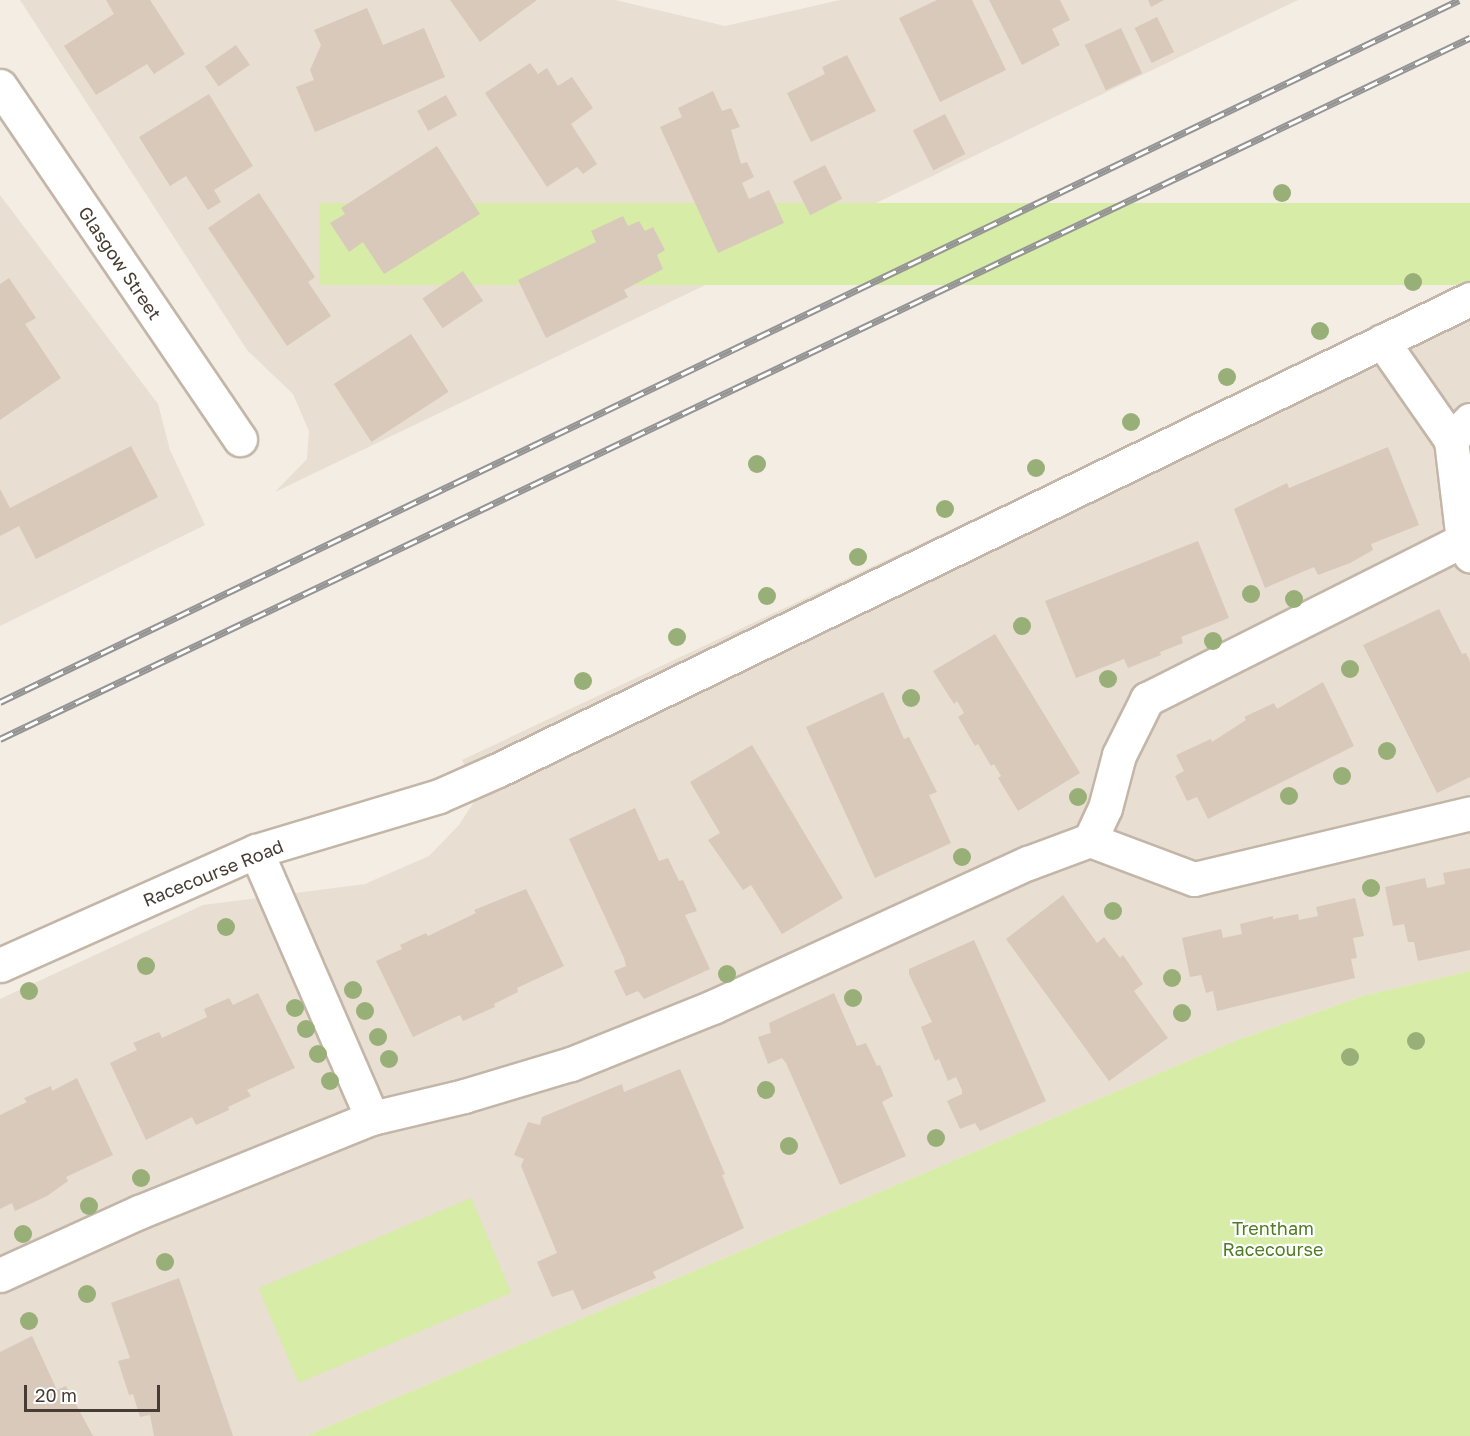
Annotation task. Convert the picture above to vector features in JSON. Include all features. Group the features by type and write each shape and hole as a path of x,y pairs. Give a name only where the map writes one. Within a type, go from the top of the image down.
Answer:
{"street":[{"name":"Glasgow Street","path":"0,86 240,439"},
{"name":"Racecourse Road","path":"0,965 256,851 439,796 498,770 1470,299"},
{"path":"1090,840 1105,807 1119,755 1147,699 1466,547 1461,430 1382,341"},
{"path":"0,1275 140,1212 372,1118 464,1096 571,1064 713,1007 1028,863 1090,840 1194,879 1470,813"},
{"path":"256,851 372,1118"}],"shaded area":[{"path":"20,0 615,0 725,26 840,0 1298,0 275,492 307,459 309,431 293,394 247,350"},
{"path":"0,195 158,404 170,450 205,525 0,626"},
{"path":"1470,285 1470,971 1363,996 1235,1041 306,1436 0,1436 0,999 203,905 365,884 429,856 459,825 479,794 462,760"}],"green space":[{"path":"319,203 1470,203 1470,285 319,285"},
{"name":"Trentham Racecourse","path":"1470,971 1470,1436 306,1436 1235,1041 1363,996"},
{"path":"471,1198 511,1293 299,1383 258,1288"}],"building":[{"path":"106,0 150,0 185,54 154,74 147,64 96,95 64,46 114,14"},
{"path":"450,0 537,0 480,42"},
{"path":"937,0 972,0 1006,70 940,102 899,18"},
{"path":"989,0 1060,0 1070,20 1052,29 1060,45 1022,65"},
{"path":"1148,0 1164,0 1151,7"},
{"path":"367,8 383,45 424,28 445,77 315,132 296,87 314,80 310,70 321,45 314,30"},
{"path":"1157,17 1174,52 1152,63 1135,28"},
{"path":"1121,28 1142,73 1106,90 1085,45"},
{"path":"236,45 250,65 219,86 205,67"},
{"path":"847,55 876,111 811,142 787,93 825,74 822,67"},
{"path":"530,63 538,74 547,68 558,86 572,77 593,108 571,124 597,164 583,174 577,167 547,187 485,93"},
{"path":"713,91 722,111 731,108 740,127 731,130 741,164 747,162 754,177 742,183 749,199 769,190 784,223 718,253 660,127 682,117 678,108"},
{"path":"209,94 253,166 214,190 221,202 208,210 186,176 170,186 139,137"},
{"path":"446,95 457,115 428,131 417,111"},
{"path":"945,114 965,154 933,170 913,130"},
{"path":"437,146 480,214 384,274 363,242 349,252 330,223 345,214 341,208"},
{"path":"825,165 842,199 810,215 793,181"},
{"path":"259,193 315,277 308,282 331,316 287,346 208,228"},
{"path":"623,216 628,226 639,221 645,231 653,227 665,250 657,255 663,269 624,290 628,297 546,338 518,280 596,242 591,231"},
{"path":"463,271 483,301 443,328 422,298"},
{"path":"9,278 36,318 25,324 61,378 0,420 0,284"},
{"path":"411,334 449,392 371,442 334,384"},
{"path":"131,446 158,497 36,559 19,526 0,536 0,489 10,508"},
{"path":"1388,447 1419,525 1371,544 1373,550 1350,563 1318,575 1314,567 1265,588 1234,509 1287,483 1289,488"},
{"path":"1198,541 1229,618 1181,637 1183,643 1160,652 1161,655 1128,668 1124,659 1076,678 1045,601"},
{"path":"1439,609 1462,654 1466,653 1470,661 1470,777 1437,793 1363,645"},
{"path":"995,634 1080,773 1018,811 998,778 1001,776 994,764 991,766 978,744 975,746 958,717 964,713 957,701 954,704 933,671"},
{"path":"1323,682 1354,746 1208,819 1197,797 1187,801 1175,776 1184,771 1176,755 1211,739 1212,742 1246,720 1244,717 1274,703 1277,709"},
{"path":"883,692 904,739 909,737 937,792 929,795 951,843 875,878 806,727"},
{"path":"752,745 843,898 782,934 751,885 743,890 708,840 720,833 690,782"},
{"path":"635,808 659,861 668,858 679,881 683,880 697,911 685,915 710,969 644,999 638,991 626,996 614,971 626,966 624,958 569,839"},
{"path":"1470,868 1470,950 1418,961 1414,942 1408,942 1404,924 1393,926 1385,887 1425,878 1427,888 1445,884 1443,873"},
{"path":"526,889 564,966 517,988 518,992 494,1004 495,1007 463,1021 460,1015 413,1037 376,961 402,949 400,945 426,933 428,936 476,913 474,910"},
{"path":"1063,895 1097,943 1104,937 1120,958 1123,955 1143,984 1134,991 1168,1038 1109,1081 1006,939"},
{"path":"1355,898 1364,936 1353,938 1357,958 1351,959 1355,978 1217,1011 1213,991 1206,993 1201,975 1190,977 1182,938 1221,929 1223,938 1242,934 1240,924 1273,916 1273,919 1298,914 1299,920 1318,916 1316,907"},
{"path":"974,940 1046,1101 980,1131 975,1123 960,1129 947,1101 962,1094 962,1090 956,1077 948,1081 939,1059 935,1061 921,1027 932,1022 909,974 909,969"},
{"path":"258,993 295,1068 247,1090 251,1096 228,1107 229,1110 196,1125 192,1117 146,1140 110,1063 137,1050 133,1043 159,1032 162,1038 207,1017 204,1009 229,998 233,1005"},
{"path":"834,993 857,1046 866,1043 877,1066 880,1065 893,1096 882,1102 906,1156 840,1185 786,1063 782,1058 768,1064 758,1037 771,1033 769,1023"},
{"path":"680,1069 725,1174 722,1175 744,1228 653,1272 656,1278 582,1310 573,1290 552,1297 537,1262 557,1253 521,1166 524,1159 514,1155 528,1122 540,1125 542,1117 622,1084 624,1092"},
{"path":"77,1078 113,1155 66,1177 68,1181 47,1196 15,1211 12,1203 0,1209 0,1115 27,1102 24,1098 51,1086 52,1091"},
{"path":"179,1278 233,1436 154,1436 150,1415 140,1417 133,1394 129,1395 118,1361 130,1358 111,1303"},
{"path":"32,1336 57,1390 66,1386 93,1436 0,1436 0,1352"}],"railway":[{"path":"0,702 1459,0"},
{"path":"0,739 1470,38"}]}
